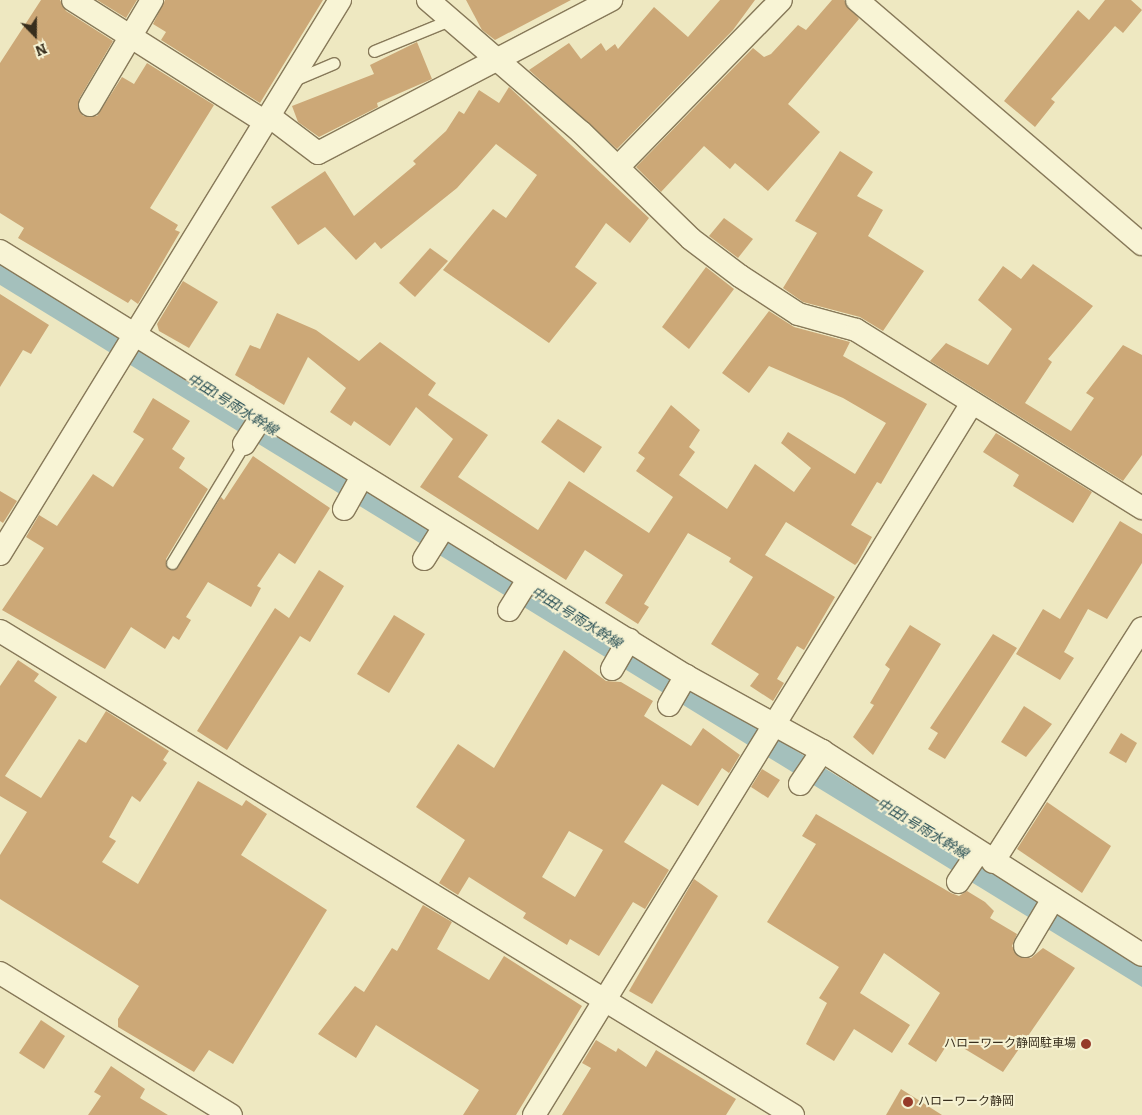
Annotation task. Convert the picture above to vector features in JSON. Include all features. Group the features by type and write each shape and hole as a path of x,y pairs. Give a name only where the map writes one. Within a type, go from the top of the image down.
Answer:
{"street":[{"path":"73,0 267,119 318,153 611,0"},
{"path":"90,105 152,0"},
{"path":"0,554 115,370 340,0"},
{"path":"428,0 495,61 618,167 691,239 740,276 798,314 856,330 1142,508"},
{"path":"618,167 780,0"},
{"path":"857,0 1142,244"},
{"path":"0,251 137,333 254,428 360,482 683,681 817,758 1050,904 1142,955"},
{"path":"534,1115 754,756 772,731 972,403"},
{"path":"344,509 360,482"},
{"path":"424,559 440,532"},
{"path":"509,610 525,584"},
{"path":"958,882 980,859 1142,628"},
{"path":"0,630 793,1115"},
{"path":"612,668 626,645"},
{"path":"669,705 683,681"},
{"path":"800,784 817,758"},
{"path":"1031,937 1050,904"},
{"path":"0,972 231,1115"}],"lane":[{"path":"374,51 450,20"},
{"path":"290,81 334,63"},
{"path":"172,563 254,428"}],"water":[{"name":"中田1号雨水幹線","path":"0,262 1142,963 1142,987 0,285"}],"building":[{"path":"41,0 60,0 66,11 113,41 79,99 83,116 97,116 122,77 134,84 147,63 214,105 150,208 178,225 175,230 180,232 138,304 131,299 128,303 18,238 24,228 0,213 0,63"},
{"path":"97,0 137,0 126,18"},
{"path":"165,0 323,0 260,103 161,40 166,32 153,24"},
{"path":"466,0 571,0 495,40 482,30"},
{"path":"720,0 755,0 733,30 617,149 529,70 569,43 581,59 601,43 606,51 615,44 618,49 654,7 688,37"},
{"path":"832,0 844,0 859,19 788,104 820,132 768,191 735,163 730,169 704,146 661,192 636,167 753,48 764,57 771,54 798,25 806,30"},
{"path":"1105,0 1131,0 1142,10 1123,33 1115,26 1051,99 1055,102 1035,127 1004,101 1078,10 1089,20"},
{"path":"417,42 432,79 377,103 378,107 319,137 298,122 292,106 374,74 370,65"},
{"path":"509,87 649,218 630,243 606,223 575,267 597,283 549,343 443,270 493,209 506,218 537,175 496,144 457,188 381,249 375,242 356,260 325,227 298,245 271,207 325,171 354,216 416,164 413,161 446,131 459,111 464,114 479,90 499,103"},
{"path":"840,151 873,172 857,196 883,210 868,236 924,271 883,331 860,317 803,302 783,288 817,233 795,221"},
{"path":"724,218 753,239 738,258 709,236"},
{"path":"430,248 448,261 415,297 399,283"},
{"path":"1033,264 1093,306 1048,359 1052,362 1025,403 1071,431 1094,398 1086,393 1123,345 1142,355 1142,455 1123,481 930,361 946,343 988,365 1012,329 978,300 1003,266 1021,279"},
{"path":"706,267 734,289 689,349 662,327"},
{"path":"183,281 218,302 189,348 159,331 157,324"},
{"path":"0,294 49,325 31,354 23,350 0,387"},
{"path":"769,311 794,327 850,342 843,356 927,404 881,484 877,482 851,525 872,537 855,565 786,522 765,555 835,597 804,650 797,646 777,679 784,683 773,701 750,686 759,674 711,644 753,577 729,562 731,558 688,533 644,604 649,607 638,624 605,603 623,575 585,550 566,580 420,487 453,439 416,407 390,446 354,421 351,426 330,412 346,388 308,357 284,405 235,375 250,345 260,349 277,313 316,330 359,361 380,342 436,383 428,395 488,435 458,477 538,530 569,481 649,533 673,497 636,471 645,458 638,453 671,405 700,430 689,447 695,452 679,475 727,509 755,464 794,492 811,468 781,443 788,432 855,474 886,423 843,398 769,366 749,393 722,373"},
{"path":"153,398 190,421 172,449 185,458 179,468 208,489 166,559 168,569 178,567 221,497 224,500 253,456 330,508 295,564 279,553 257,586 261,588 251,607 208,582 186,617 191,620 179,640 173,636 165,649 131,627 105,669 2,610 44,548 26,537 39,515 57,526 93,474 113,487 144,439 133,432"},
{"path":"558,419 602,447 584,473 541,442"},
{"path":"996,433 1092,492 1073,523 1013,486 1019,475 983,452"},
{"path":"0,491 17,501 3,523 0,521"},
{"path":"1120,521 1142,534 1142,563 1107,619 1088,609 1064,652 1074,658 1060,680 1016,654 1043,609 1060,619"},
{"path":"319,570 344,586 310,642 300,636 227,750 197,731 275,608 289,618"},
{"path":"394,615 425,634 389,693 357,674"},
{"path":"910,625 941,644 873,755 853,737 874,705 870,703 890,669 885,665"},
{"path":"993,634 1017,648 945,759 928,749 938,733 930,728"},
{"path":"564,650 606,681 621,682 653,701 644,716 691,746 703,728 740,755 729,773 722,768 698,806 662,784 624,842 669,870 645,909 633,902 599,956 570,939 567,945 523,918 526,913 469,877 458,895 439,883 465,840 416,807 458,744 494,768","holes":["569,831 603,850 575,897 542,877"]},
{"path":"18,660 39,674 34,681 57,697 5,776 41,798 79,739 86,743 106,711 169,751 163,760 167,763 140,802 132,796 109,837 116,841 102,862 138,884 198,781 242,806 246,800 267,814 241,855 327,910 233,1064 209,1050 194,1072 118,1027 118,1019 139,986 0,899 0,855 27,812 0,796 0,686"},
{"path":"1024,706 1052,724 1026,757 1001,742"},
{"path":"1121,733 1137,743 1126,763 1109,753"},
{"path":"762,769 780,780 768,798 751,787"},
{"path":"1047,802 1111,846 1082,893 1017,849"},
{"path":"816,814 951,893 959,896 967,891 985,902 994,911 990,918 1017,934 1012,946 1019,957 1031,958 1043,948 1075,968 1003,1072 950,1040 936,1062 908,1044 940,993 884,953 860,993 910,1025 892,1053 854,1029 834,1061 806,1044 827,1003 819,998 839,967 767,922 816,844 802,836"},
{"path":"694,879 718,896 652,1004 629,991"},
{"path":"423,905 452,922 437,949 489,980 504,956 582,1006 516,1115 463,1115 479,1090 376,1025 356,1058 318,1034 355,986 364,992 392,948 397,951"},
{"path":"41,1020 65,1036 44,1069 19,1053"},
{"path":"596,1040 616,1052 618,1048 646,1067 656,1050 736,1099 726,1115 562,1115 591,1068 582,1063"},
{"path":"111,1066 145,1089 140,1098 168,1115 88,1115 101,1096 94,1092"},
{"name":"ハローワーク静岡","path":"901,1089 942,1115 886,1115"}],"place":[{"name":"ハローワーク静岡駐車場","path":"1086,1044"},
{"name":"ハローワーク静岡","path":"908,1102"}]}
